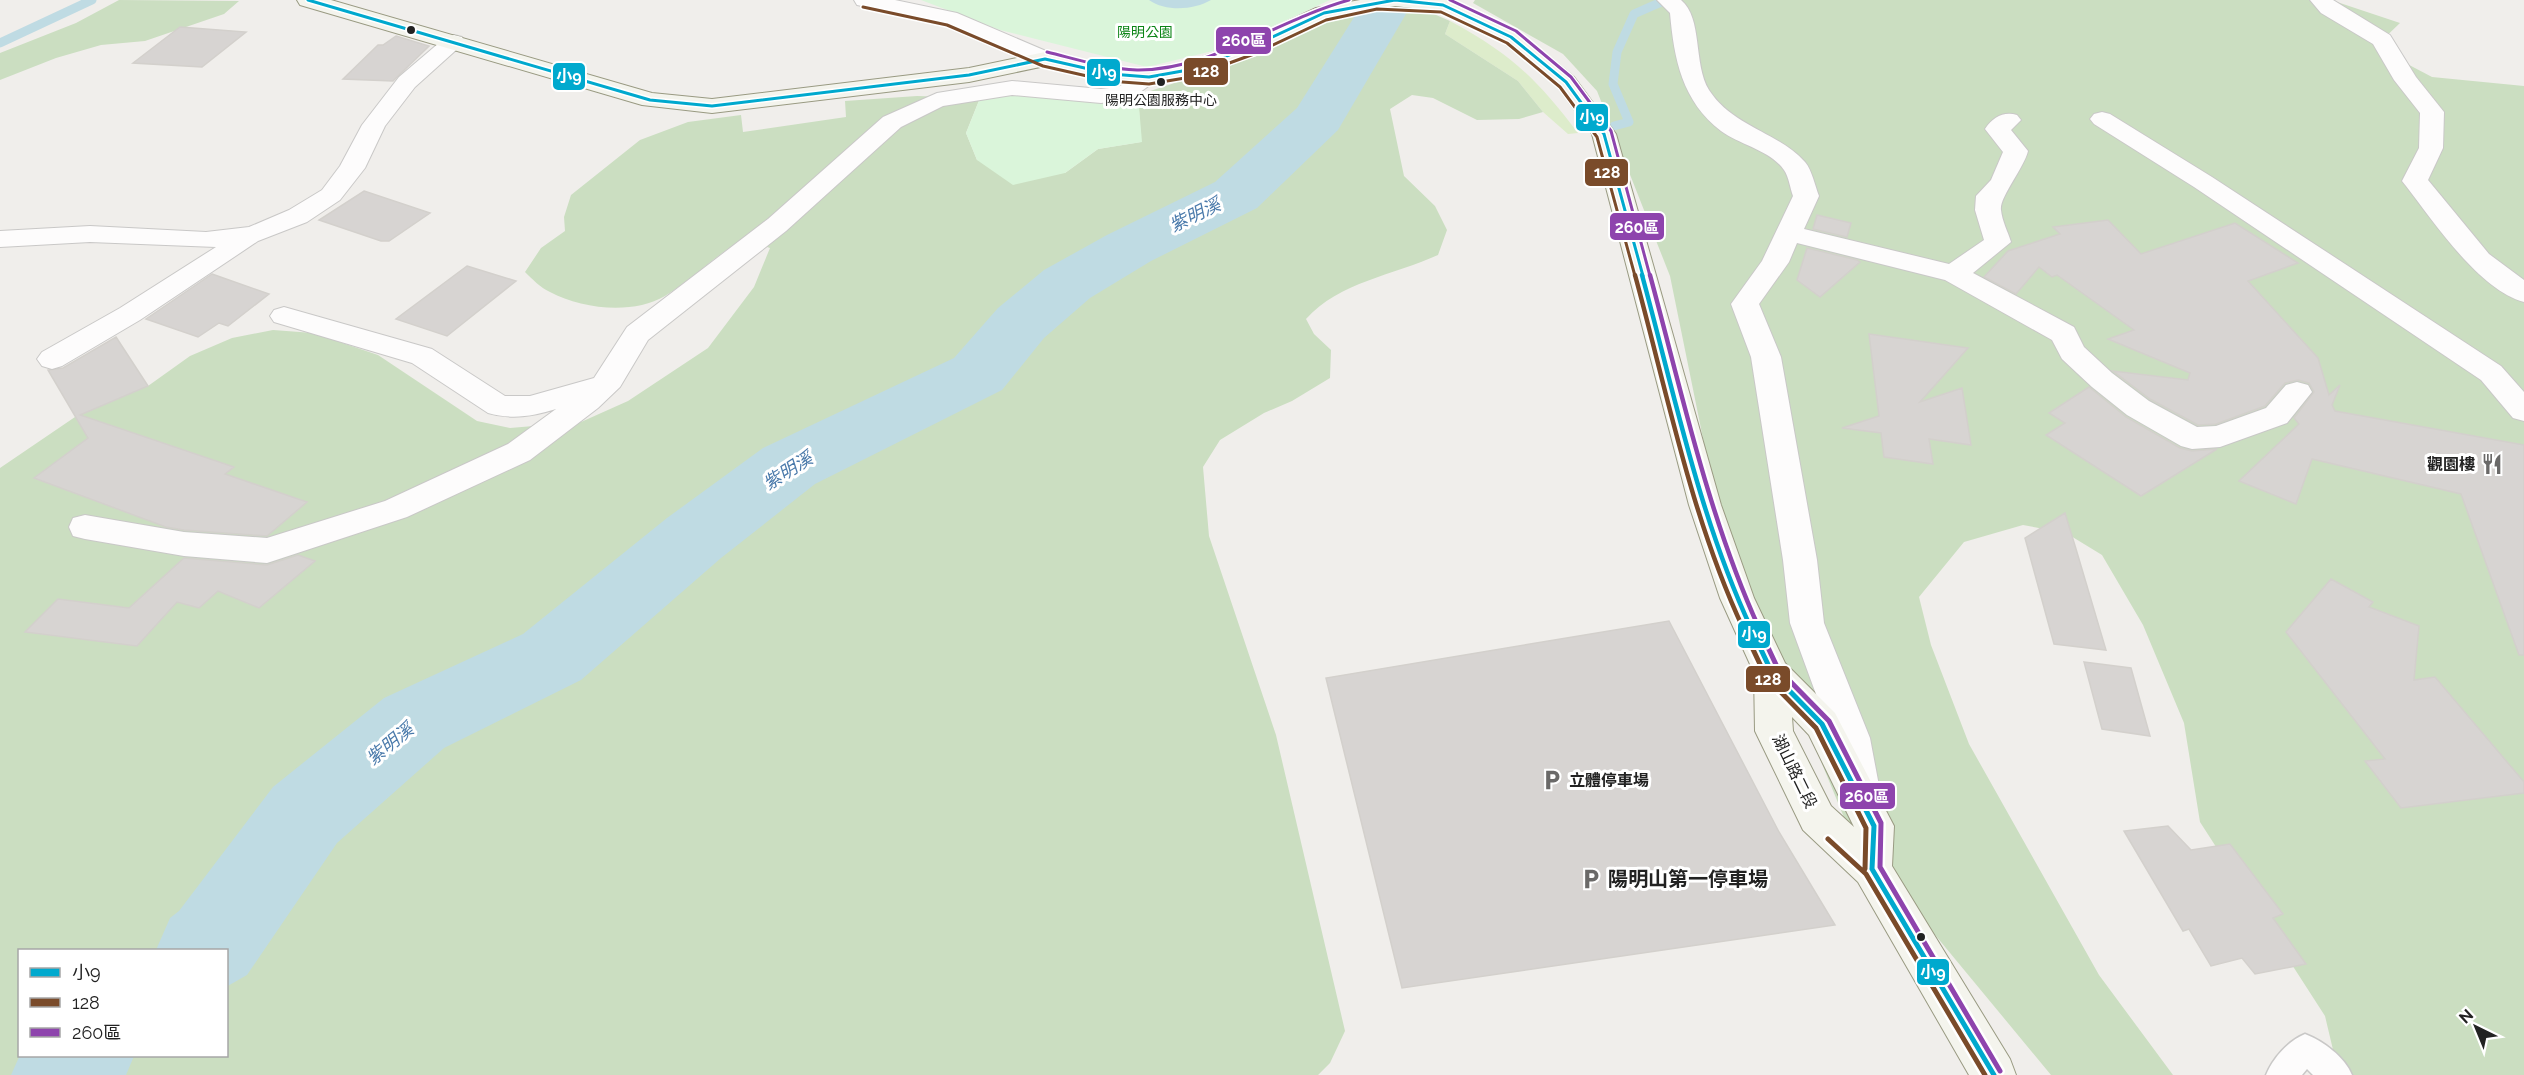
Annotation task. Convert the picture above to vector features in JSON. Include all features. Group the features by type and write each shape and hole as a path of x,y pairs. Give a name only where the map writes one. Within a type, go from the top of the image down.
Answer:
{"street":[{"name":"湖山路二段","path":"308,0 650,100 712,106 969,75 1045,59 1111,74 1149,77 1188,70 1251,47 1324,13 1395,0 1443,5 1511,37 1566,82 1604,134 1705,505 1737,598 1772,673 1822,724 1874,826 1872,869"},
{"path":"865,0 949,18 1045,59"},
{"path":"2321,0 2382,40 2406,80 2432,112 2431,148 2415,181 2479,260 2524,293"},
{"path":"1675,5 1685,53 1698,92 1730,126 1768,146 1795,166 1806,196 1791,234 1775,262 1745,304 1766,357 1800,560 1807,623 1851,738 1863,805"},
{"path":"52,359 130,314 254,234 298,216 331,195 352,168 374,125 407,82 454,42"},
{"path":"85,527 184,544 267,552 396,509 519,452 578,408 610,381 637,334 777,225 892,122 937,100 1012,88 1101,96 1124,93 1149,77"},
{"path":"2102,119 2203,182 2491,373 2524,411"},
{"path":"1954,274 1998,242 1988,210 1989,196 2001,184 2012,165 2016,151 1997,129 2008,120"},
{"path":"0,239 90,234 206,240 254,234"},
{"path":"1791,234 1954,274 2064,334 2072,352 2102,380 2138,408 2192,438 2220,436 2255,421 2276,416 2297,392"},
{"path":"284,316 422,356 499,406 531,406 550,402 610,381"},
{"name":"湖山路二段","path":"1772,673 1774,731 1817,818 1872,869"},
{"path":"1872,869 1994,1075"}],"lane":[{"path":"2281,1075 2305,1049 2337,1075"}],"green space":[{"path":"119,0 239,1 224,14 145,41 101,45 56,58 0,80 0,53 76,23"},
{"name":"陽明公園","path":"921,0 1330,0 1225,48 1147,67 1000,30"},
{"path":"1475,0 2331,0 2400,23 2375,47 2432,77 2524,86 2524,1075 2339,1075 2325,1016 2200,822 2184,723 2143,625 2102,555 2066,533 2023,525 1964,542 1919,597 1931,645 1969,744 2099,975 2173,1075 2051,1075 1850,832 1740,564 1708,463 1670,276 1597,91 1563,54 1473,3"},
{"path":"1394,6 1420,8 1450,21 1445,34 1518,81 1543,112 1519,119 1477,120 1433,98 1412,95 1390,109 1404,176 1435,206 1447,230 1438,255 1351,288 1319,306 1306,319 1314,334 1331,350 1330,378 1292,401 1264,413 1220,440 1203,467 1209,536 1276,735 1345,1031 1330,1063 1318,1075 0,1075 0,468 75,417 148,386 190,356 232,338 273,330 313,333 378,355 477,421 510,428 581,422 628,401 708,348 754,287 770,248 743,239 665,296 638,306 607,308 592,306 563,298 543,288 525,272 541,248 565,231 564,217 571,195 640,140 688,122 741,115 743,132 846,117 845,101 917,96 980,98 966,133 977,160 1065,173 1098,149 1141,142 1138,95 1205,73 1337,16"},
{"path":"1450,21 1490,45 1521,69 1549,97 1578,133 1568,134 1543,112 1518,81 1445,34"},
{"path":"1013,93 1076,98 1138,95 1142,142 1098,149 1065,173 1013,185 977,160 966,133 980,98"}],"water":[{"path":"1149,0 1211,0 1188,8 1172,8"}],"building":[{"path":"180,27 246,32 202,67 133,63"},
{"path":"396,36 429,46 393,81 343,79 378,45 383,45"},
{"path":"364,191 430,213 389,241 381,241 319,220"},
{"path":"1817,215 1851,223 1847,237 1813,229"},
{"path":"2108,220 2141,254 2235,223 2298,263 2248,281 2318,358 2329,395 2340,385 2332,405 2335,411 2524,445 2524,655 2519,655 2461,494 2312,459 2296,504 2239,481 2299,424 2294,418 2314,392 2309,383 2298,380 2285,383 2265,406 2216,424 2198,425 2150,399 2113,371 2188,380 2190,373 2108,339 2134,330 2057,275 2052,277 2039,267 2016,294 1984,277 2008,251 2060,234 2053,227"},
{"path":"1807,248 1860,262 1820,297 1797,280"},
{"path":"467,266 516,281 447,336 396,319"},
{"path":"212,274 269,294 228,326 219,323 198,337 146,319"},
{"path":"1869,334 1968,348 1920,402 1962,388 1971,445 1929,439 1933,464 1884,457 1881,433 1842,428 1879,416"},
{"path":"116,337 148,386 80,415 234,467 225,474 307,502 267,536 184,530 166,527 34,478 88,438 48,370 63,368"},
{"path":"2089,387 2126,417 2180,448 2192,451 2217,449 2141,496 2046,435 2065,423 2049,413"},
{"path":"2065,513 2106,650 2054,644 2025,538"},
{"path":"298,555 315,561 259,608 218,591 199,608 177,602 137,646 25,632 58,599 129,608 184,558 267,565"},
{"path":"2331,579 2373,602 2369,607 2419,626 2414,680 2435,677 2524,782 2524,793 2401,808 2365,761 2385,759 2286,632"},
{"name":"陽明山第一停車場","path":"1669,621 1779,832 1835,925 1402,988 1326,678"},
{"path":"2084,662 2131,668 2150,736 2102,729"},
{"path":"2168,826 2191,850 2230,844 2283,914 2273,918 2306,964 2255,974 2242,958 2211,966 2189,929 2183,931 2124,831"}],"waterway":[{"path":"0,43 92,0"},
{"path":"1614,126 1629,122 1613,84 1617,52 1634,14 1666,0"},
{"name":"紫明溪","path":"205,949 213,943 305,815 414,723 552,657 694,538 789,466 978,374 1021,323 1067,284 1129,248 1236,195 1318,118 1381,14"},
{"name":"紫明溪","path":"63,1075 82,1057"}],"transit line":[{"name":"小9","path":"308,0 650,100 712,106 969,75 1045,59 1111,74 1149,77 1188,70 1251,47 1324,13 1395,0 1443,5 1511,37 1566,82 1604,134 1705,505 1737,598 1772,673 1822,724 1874,826 1872,869"},
{"name":"260區","path":"1047,52 1098,65 1125,69 1138,70 1177,65 1227,48 1299,16 1349,0"},
{"name":"260區","path":"1450,0 1516,31 1571,77 1611,131 1712,503 1744,595 1778,669 1829,721 1881,823 1880,867 2000,1071"},
{"name":"128","path":"863,7 947,25 1043,66 1109,81 1149,84 1191,77 1254,54 1326,20 1377,9 1441,12 1507,43 1560,87 1597,137 1698,507 1730,600 1766,677 1816,728 1866,828 1865,869"},
{"name":"128","path":"1828,839 1866,874 1985,1075"},
{"name":"小9","path":"1872,869 1994,1075"}],"place":[{"name":"陽明公園服務中心","path":"1161,82"},
{"name":"觀園樓","path":"2492,464"},
{"name":"立體停車場","path":"1552,780"},
{"name":"陽明山第一停車場","path":"1591,879"}]}
